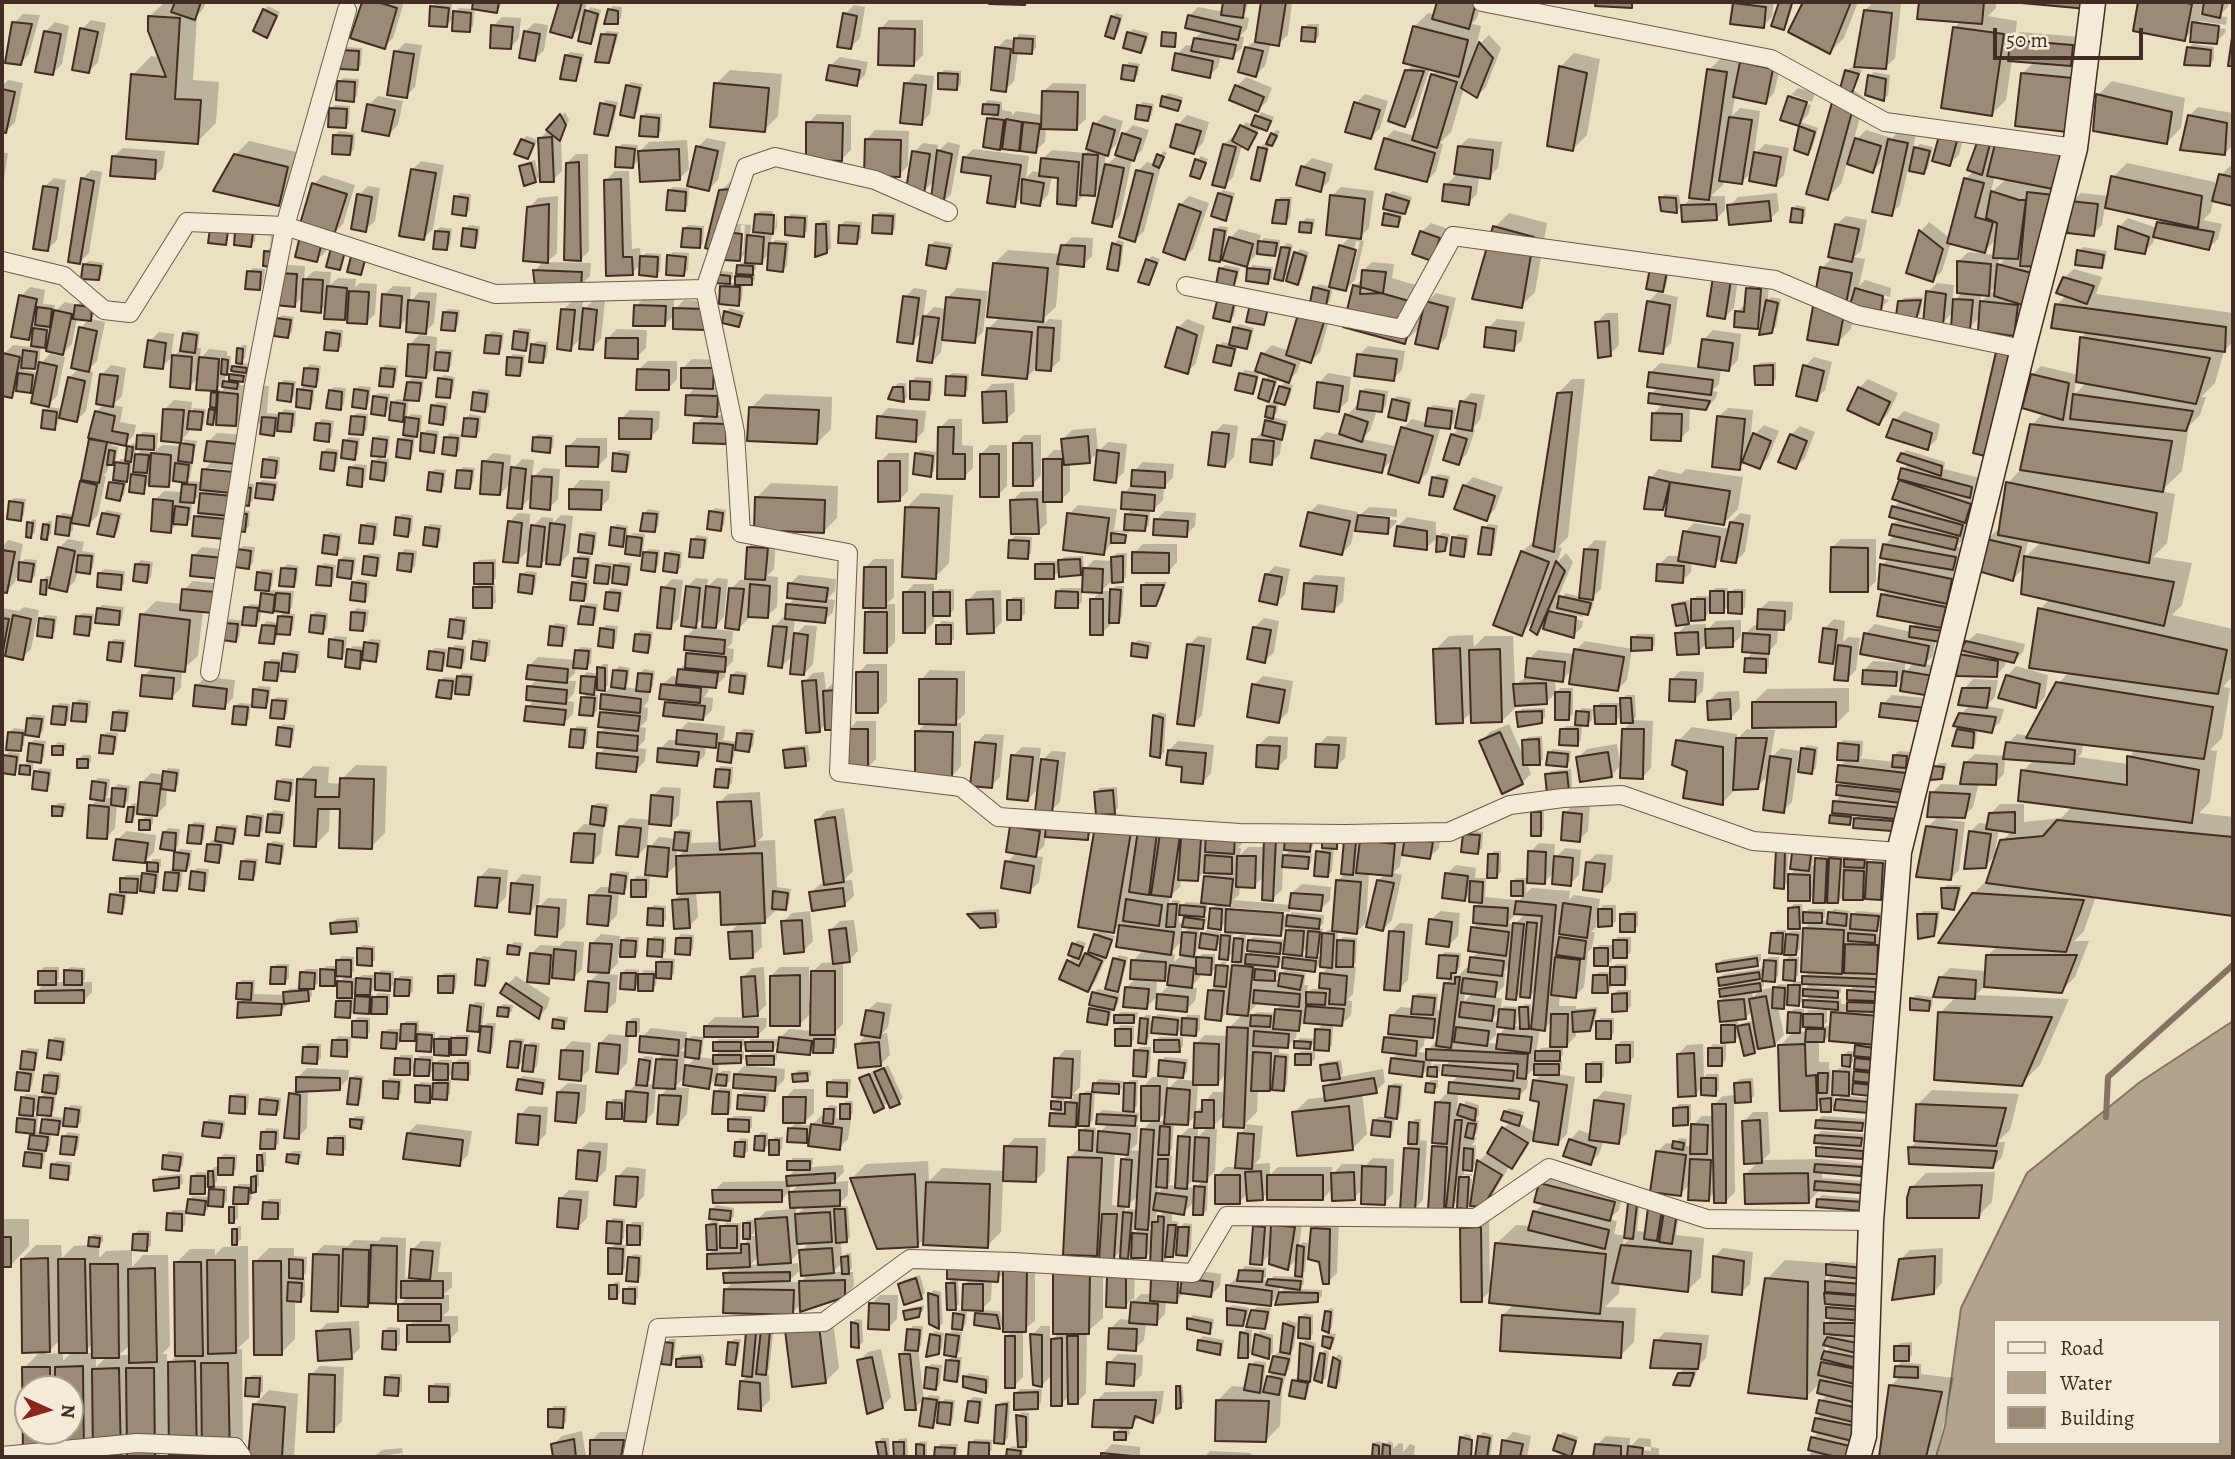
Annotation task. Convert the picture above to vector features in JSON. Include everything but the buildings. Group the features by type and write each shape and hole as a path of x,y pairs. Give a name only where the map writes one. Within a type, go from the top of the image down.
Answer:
{"street":[{"path":"1482,2 1771,59 1885,122 2075,148"},
{"path":"1858,1457 1864,1436 1871,1221 1899,852 2075,148 2093,2"},
{"path":"210,672 254,386 285,226 347,10"},
{"path":"948,212 875,180 775,157 746,167 705,289 735,432 741,533 848,553 839,772 961,788 998,817 1240,832 1449,832 1510,805 1563,798 1622,795 1753,841 1899,852"},
{"path":"2,261 64,276 104,310 130,313 187,222 285,226 495,294 705,289"},
{"path":"1186,286 1402,329 1453,236 1775,280 1857,315 2023,349"},
{"path":"632,1457 658,1328 824,1322 910,1259 1014,1262 1193,1273 1227,1216 1476,1218 1549,1168 1707,1219 1871,1221"},
{"path":"2,1456 137,1443 235,1447 242,1457"}],"water":[{"path":"2233,1021 2233,1457 1936,1457 1945,1426 1961,1308 2027,1173 2140,1082"}],"waterway":[{"path":"2106,1117 2108,1077 2233,965"}]}
